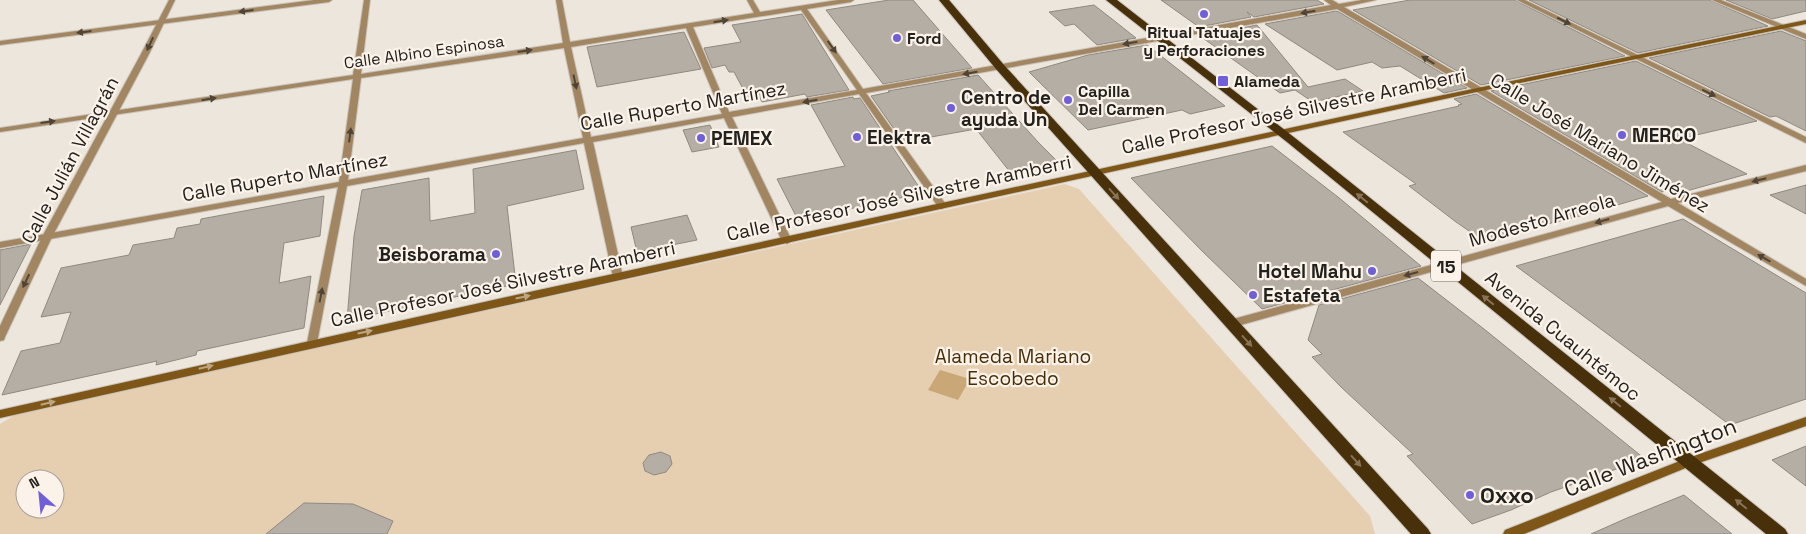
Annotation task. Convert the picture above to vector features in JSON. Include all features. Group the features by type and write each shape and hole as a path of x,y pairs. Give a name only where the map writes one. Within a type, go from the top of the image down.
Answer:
{"highway":[{"path":"944,0 1000,67 1230,324 1422,534"},
{"name":"Avenida Cuauhtémoc","path":"1111,0 1281,133 1779,534"}],"main road":[{"name":"Calle Profesor José Silvestre Aramberri","path":"0,414 312,343 787,241 1094,172 1806,22"},
{"name":"Calle Washington","path":"1510,534 1689,462 1806,421"}],"street":[{"name":"Calle Julián Villagrán","path":"0,337 47,237 172,0"},
{"path":"0,43 328,0"},
{"path":"312,343 343,184 368,0"},
{"path":"559,0 567,45 618,277"},
{"path":"750,0 758,15"},
{"name":"Calle Albino Espinosa","path":"0,130 567,45 851,0"},
{"name":"Calle José Mariano Jiménez","path":"1327,0 1806,283"},
{"name":"Calle Ruperto Martínez","path":"0,245 1373,0"},
{"path":"1520,0 1806,140"},
{"path":"1715,0 1806,37"},
{"path":"803,8 942,206"},
{"path":"689,26 727,116 787,241"},
{"name":"Modesto Arreola","path":"1230,324 1668,203 1806,168"}],"green space":[{"name":"Alameda Mariano Escobedo","path":"1065,184 1079,189 1370,516 1375,534 0,534 0,424 18,413"}],"shaded area":[{"path":"940,370 970,379 958,400 928,390"}],"building":[{"name":"Ford","path":"889,0 913,0 972,68 883,84 826,10"},
{"path":"1161,0 1317,0 1324,4 1254,17 1247,12 1251,17 1199,27"},
{"path":"1410,0 1515,0 1625,56 1481,85 1353,10"},
{"path":"1529,0 1710,0 1768,26 1638,53"},
{"path":"1726,0 1806,0 1806,11 1772,19"},
{"path":"1094,5 1136,38 1097,45 1074,24 1065,26 1049,12"},
{"path":"1336,11 1467,88 1444,93 1400,66 1382,68 1372,62 1337,70 1265,24"},
{"path":"802,14 849,90 807,97 805,94 762,102 760,98 749,100 734,72 729,72 725,65 712,68 704,48 741,42 732,25"},
{"path":"1257,25 1308,87 1345,79 1363,91 1313,102 1295,90 1280,93 1200,36"},
{"path":"1781,31 1806,41 1806,131 1776,116 1770,117 1649,58"},
{"path":"684,32 701,69 597,87 587,47"},
{"path":"1147,45 1225,106 1190,114 1182,110 1088,130 1029,72 1088,55"},
{"path":"1636,61 1757,121 1679,139 1747,174 1676,194 1669,190 1662,192 1491,91"},
{"name":"Centro de ayuda Un","path":"978,75 1058,162 1010,172 976,129 903,142 871,96 890,92 888,91"},
{"path":"1476,94 1648,196 1576,217 1502,235 1502,237 1485,242 1409,186 1416,184 1343,132 1459,106 1462,104 1454,99"},
{"name":"Elektra","path":"853,97 854,99 860,98 923,193 798,220 777,179 845,166 811,105"},
{"name":"PEMEX","path":"710,125 719,147 692,152 683,130"},
{"path":"1272,146 1338,197 1421,266 1262,309 1131,178"},
{"path":"576,150 584,189 507,206 516,284 347,320 354,236 362,190 429,178 430,221 475,213 473,169"},
{"path":"1806,185 1806,214 1770,195"},
{"path":"324,196 320,236 284,243 279,283 311,276 304,328 197,351 196,355 156,365 157,361 2,395 21,351 60,343 71,312 41,317 61,268 129,255 133,245 174,238 177,228 200,224 201,219"},
{"path":"687,215 697,240 637,252 631,227"},
{"path":"1683,219 1806,293 1806,399 1730,425 1516,266"},
{"path":"31,244 0,305 0,250"},
{"path":"1418,278 1645,459 1551,492 1511,510 1472,524 1407,456 1413,454 1341,387 1312,357 1322,354 1308,340 1319,305"},
{"path":"1806,446 1806,486 1772,460"},
{"path":"661,452 670,456 672,464 666,472 654,475 645,471 643,463 649,455"},
{"path":"1684,495 1732,534 1591,534 1627,518"},
{"path":"304,503 353,504 393,521 387,534 266,534"}],"place":[{"name":"Ritual Tatuajes y Perforaciones","path":"1204,14"},
{"name":"Ford","path":"897,38"},
{"name":"Alameda","path":"1223,81"},
{"name":"Capilla Del Carmen","path":"1068,100"},
{"name":"Centro de ayuda Un","path":"951,108"},
{"name":"MERCO","path":"1622,135"},
{"name":"Elektra","path":"857,137"},
{"name":"PEMEX","path":"701,138"},
{"name":"Beisborama","path":"496,254"},
{"name":"Hotel Mahu","path":"1372,271"},
{"name":"Estafeta","path":"1253,295"},
{"name":"Oxxo","path":"1470,495"}]}
